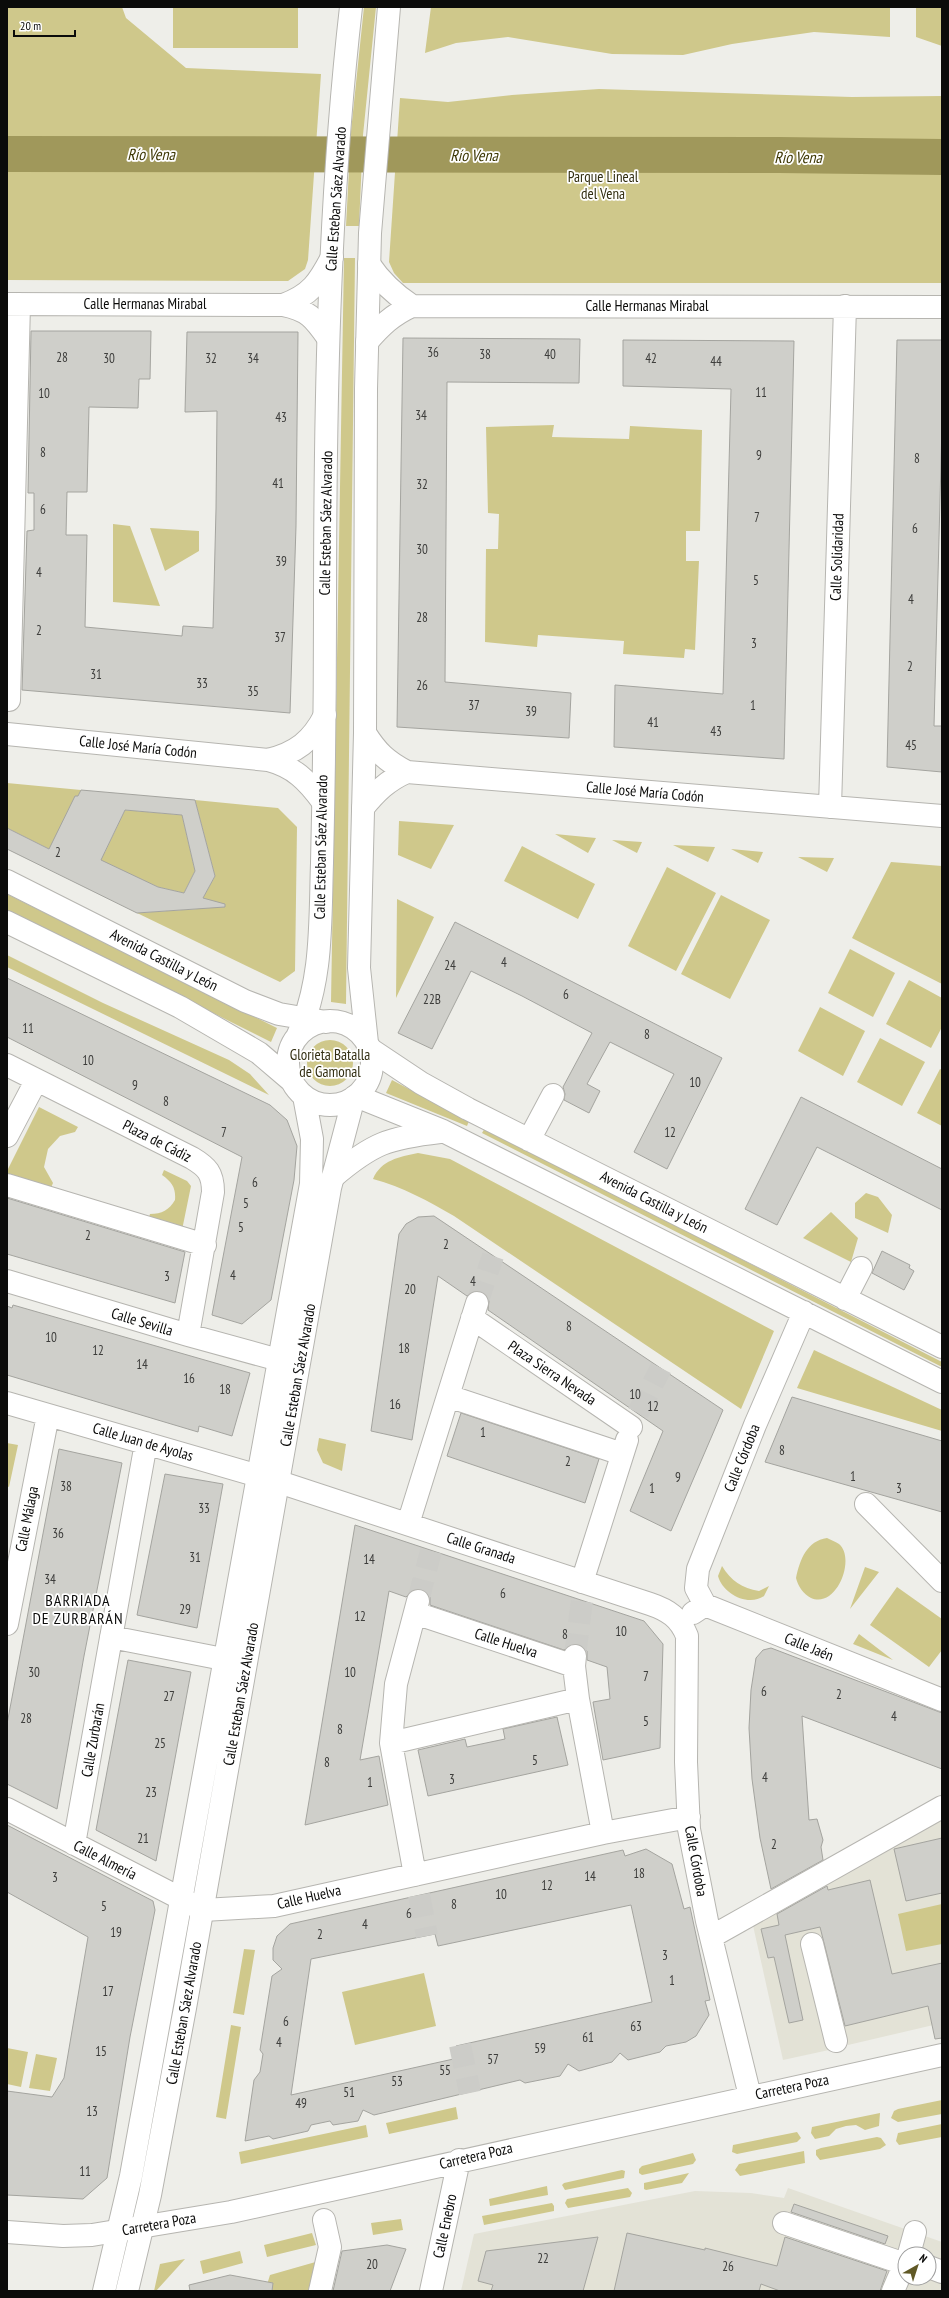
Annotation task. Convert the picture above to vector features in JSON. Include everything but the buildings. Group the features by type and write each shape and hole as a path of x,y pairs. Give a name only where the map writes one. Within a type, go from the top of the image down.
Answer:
{"street":[{"name":"Calle Esteban Sáez Alvarado","path":"310,1026 318,968 323,802 328,338 342,92 352,7"},
{"path":"8,925 186,1011 259,1053 298,1089 326,1105 342,1103 355,1096 367,1083 370,1075 372,1059 368,1046 359,968 365,733 367,342 371,226 389,7"},
{"name":"Calle Hermanas Mirabal","path":"283,305 307,294 323,275 332,257"},
{"path":"369,264 381,281 396,295 412,306"},
{"path":"9,700 13,304"},
{"name":"Calle Hermanas Mirabal","path":"13,304 283,305 298,308 310,314 328,338"},
{"path":"367,342 382,324 395,313 412,306"},
{"name":"Calle Hermanas Mirabal","path":"412,306 942,307"},
{"name":"Calle Solidaridad","path":"830,807 844,306"},
{"name":"Calle José María Codón","path":"268,760 296,750 308,742 318,730 325,715"},
{"name":"Calle José María Codón","path":"365,733 375,748 389,763 407,772 942,816"},
{"name":"Calle José María Codón","path":"7,734 268,760 293,769 304,777 323,802"},
{"path":"363,808 378,790 393,778 407,772"},
{"name":"Avenida Castilla y León","path":"7,881 245,1000 310,1026"},
{"path":"267,1009 284,1005 299,997 318,968"},
{"path":"298,1089 288,1068 288,1058 310,1026 341,1023 357,1031 368,1046"},
{"name":"Avenida Castilla y León","path":"368,1046 421,1083 529,1140 942,1347"},
{"name":"Plaza de Cádiz","path":"7,1065 36,1081 192,1158 209,1170 212,1176 213,1192 188,1335"},
{"path":"7,1136 36,1081"},
{"name":"Calle Esteban Sáez Alvarado","path":"104,2291 119,2230 181,1899 312,1172 312,1139 298,1089"},
{"path":"529,1140 553,1095"},
{"name":"Calle Esteban Sáez Alvarado","path":"127,2291 143,2227 203,1910 333,1177 355,1096"},
{"name":"Avenida Castilla y León","path":"355,1096 443,1131 942,1382"},
{"path":"333,1177 364,1153 380,1144 395,1138 443,1131"},
{"path":"7,1185 204,1245"},
{"path":"845,1299 861,1268"},
{"name":"Calle Sevilla","path":"7,1281 188,1335 279,1360"},
{"name":"Plaza Sierra Nevada","path":"408,1524 429,1464 448,1396 475,1311 635,1420 622,1454 583,1588"},
{"name":"Calle Córdoba","path":"705,1605 696,1588 698,1569 755,1425 804,1312"},
{"path":"448,1396 622,1454"},
{"name":"Calle Juan de Ayolas","path":"7,1403 279,1482"},
{"name":"Calle Málaga","path":"7,1624 48,1415"},
{"name":"Calle Zurbarán","path":"74,1844 146,1443"},
{"name":"Calle Granada","path":"279,1482 408,1524 434,1542 583,1588 663,1608 680,1622"},
{"path":"866,1504 942,1581"},
{"path":"680,1622 705,1605"},
{"name":"Calle Jaén","path":"705,1605 942,1700"},
{"name":"Calle Huelva","path":"415,1874 391,1743 396,1684 416,1607 575,1661 578,1699 603,1833"},
{"name":"Calle Córdoba","path":"680,1622 687,1636 686,1762 689,1817 711,1937 750,2096"},
{"path":"111,1636 224,1659"},
{"path":"391,1743 578,1699"},
{"path":"711,1937 942,1807"},
{"name":"Calle Almería","path":"7,1809 203,1910"},
{"name":"Calle Huelva","path":"203,1910 274,1906 603,1833 689,1817"},
{"path":"812,1944 836,2041"},
{"name":"Carretera Poza","path":"7,2232 74,2236 143,2227 231,2212 459,2160 942,2055"},
{"name":"Calle Enebro","path":"431,2291 459,2160"},
{"path":"320,2291 330,2247 324,2220"},
{"path":"784,2223 897,2261"},
{"path":"911,2246 915,2232"}],"shaded area":[{"path":"942,1815 942,2023 848,2045 847,2039 827,2044 829,2050 783,2060 752,1921"},
{"path":"788,2188 942,2242 942,2291 461,2291 474,2234 695,2191 751,2193 784,2198"}],"green space":[{"path":"7,7 122,7 126,18 186,68 321,74 308,260 305,269 288,281 7,280"},
{"path":"173,7 298,7 298,48 173,48"},
{"path":"364,7 376,7 363,135 359,226 346,226 351,131"},
{"path":"431,7 890,7 890,37 814,32 732,44 683,55 612,54 508,37 456,43 425,53"},
{"path":"916,7 942,7 942,46 916,37"},
{"name":"Parque Lineal del Vena","path":"599,89 852,97 942,96 942,283 403,283 394,273 389,262 400,98 448,102 512,95"},
{"path":"344,258 355,258 346,1004 331,1002"},
{"path":"554,425 552,437 629,439 630,426 702,430 700,531 686,531 686,561 699,561 695,650 685,649 684,658 623,654 624,641 538,635 537,647 485,642 486,549 498,549 499,514 488,513 486,427"},
{"path":"113,524 130,526 160,606 113,602"},
{"path":"150,528 199,531 199,551 165,571"},
{"path":"7,783 81,790 53,851 7,828"},
{"path":"195,800 278,808 297,827 295,971 280,982 137,913 197,909 215,876"},
{"path":"125,810 182,815 195,871 184,893 158,887 99,860 102,852 105,852"},
{"path":"399,821 454,825 431,869 398,855"},
{"path":"555,834 596,838 588,853"},
{"path":"612,840 642,842 637,853"},
{"path":"673,845 715,847 708,862"},
{"path":"522,846 595,884 578,919 504,881"},
{"path":"731,849 763,852 758,863"},
{"path":"798,857 834,858 827,872"},
{"path":"891,862 942,866 942,984 852,938"},
{"path":"667,867 716,893 676,971 628,946"},
{"path":"7,894 277,1028 271,1042 7,910"},
{"path":"721,895 770,920 730,999 681,974"},
{"path":"397,899 434,917 396,998"},
{"path":"850,949 895,973 873,1017 828,993"},
{"path":"7,955 103,1003 229,1060 250,1074 269,1095 7,967"},
{"path":"909,980 942,998 942,1027 931,1048 886,1024"},
{"path":"820,1007 865,1031 843,1076 798,1051"},
{"path":"880,1038 925,1062 902,1106 857,1082"},
{"name":"Glorieta Batalla de Gamonal","path":"335,1040 347,1046 352,1054 352,1072 347,1080 339,1085 325,1086 313,1080 308,1072 307,1058 313,1046 321,1041"},
{"path":"940,1069 942,1070 942,1126 917,1113"},
{"path":"392,1080 469,1121 467,1126 386,1093"},
{"path":"39,1107 78,1127 75,1132 60,1136 48,1149 44,1167 53,1183 50,1190 7,1177 7,1171"},
{"path":"485,1128 942,1362 942,1367 482,1133"},
{"path":"418,1153 450,1159 774,1331 741,1409 454,1216 405,1190 373,1179 381,1167 391,1160"},
{"path":"164,1170 187,1181 191,1186 182,1230 148,1220 150,1214 165,1211 175,1200 173,1186 162,1175"},
{"path":"866,1193 878,1197 892,1215 888,1233 855,1218 855,1203"},
{"path":"831,1212 858,1238 851,1262 803,1238"},
{"path":"814,1350 942,1410 942,1431 797,1388"},
{"path":"319,1438 346,1444 342,1471 323,1463 317,1450"},
{"path":"7,1443 18,1445 9,1487 7,1486"},
{"path":"827,1538 839,1544 844,1551 844,1570 836,1589 829,1596 820,1599 811,1598 801,1590 796,1578 802,1558 809,1547 820,1540"},
{"path":"722,1566 733,1580 742,1586 759,1591 769,1586 764,1596 751,1600 737,1597 731,1593 725,1588 718,1576"},
{"path":"865,1567 879,1572 850,1609"},
{"path":"897,1587 942,1619 942,1650 929,1667 870,1625"},
{"path":"859,1634 893,1660 853,1644"},
{"path":"942,1904 942,1944 906,1951 898,1914"},
{"path":"244,1949 255,1950 244,2015 233,2013"},
{"path":"424,1973 436,2026 355,2045 342,1992"},
{"path":"231,2025 241,2027 226,2119 216,2117"},
{"path":"7,2048 28,2052 21,2087 7,2084"},
{"path":"36,2054 57,2058 50,2091 29,2088"},
{"path":"942,2100 942,2114 898,2122 891,2118 894,2111 898,2109"},
{"path":"456,2107 458,2119 389,2134 386,2123"},
{"path":"880,2113 879,2126 865,2130 856,2125 846,2126 836,2129 829,2136 815,2139 811,2133 812,2127"},
{"path":"942,2124 942,2137 899,2145 896,2141 898,2133"},
{"path":"366,2125 368,2137 241,2164 239,2152"},
{"path":"797,2132 801,2138 797,2142 737,2154 732,2152 733,2145"},
{"path":"877,2137 881,2138 886,2145 880,2149 820,2160 816,2155 816,2150 821,2148"},
{"path":"804,2151 805,2163 740,2176 735,2170 739,2164"},
{"path":"693,2153 696,2160 693,2164 642,2175 639,2173 639,2169 642,2166"},
{"path":"622,2170 625,2171 624,2178 565,2190 562,2185 564,2183"},
{"path":"689,2173 682,2183 646,2190 644,2189 644,2183"},
{"path":"547,2186 548,2195 490,2206 489,2199"},
{"path":"628,2188 632,2193 630,2197 568,2208 565,2203 567,2199"},
{"path":"552,2203 554,2206 554,2211 484,2225 482,2216"},
{"path":"401,2219 403,2230 373,2235 371,2223"},
{"path":"312,2233 316,2245 267,2257 264,2245"},
{"path":"240,2251 243,2263 203,2274 200,2261"},
{"path":"185,2259 156,2291 154,2291 160,2264"},
{"path":"319,2261 313,2291 265,2291 270,2275"}],"waterway":[{"name":"Río Vena","path":"7,154 779,155 942,157"}],"tunnel":[{"path":"477,1303 493,1256"},
{"path":"638,1413 661,1368"},
{"path":"418,1601 431,1551"},
{"path":"575,1656 582,1600"},
{"path":"419,1895 427,1936"},
{"path":"460,2045 470,2093"}],"district":[{"name":"BARRIADA DE ZURBARÁN","path":"78,1609"}]}
